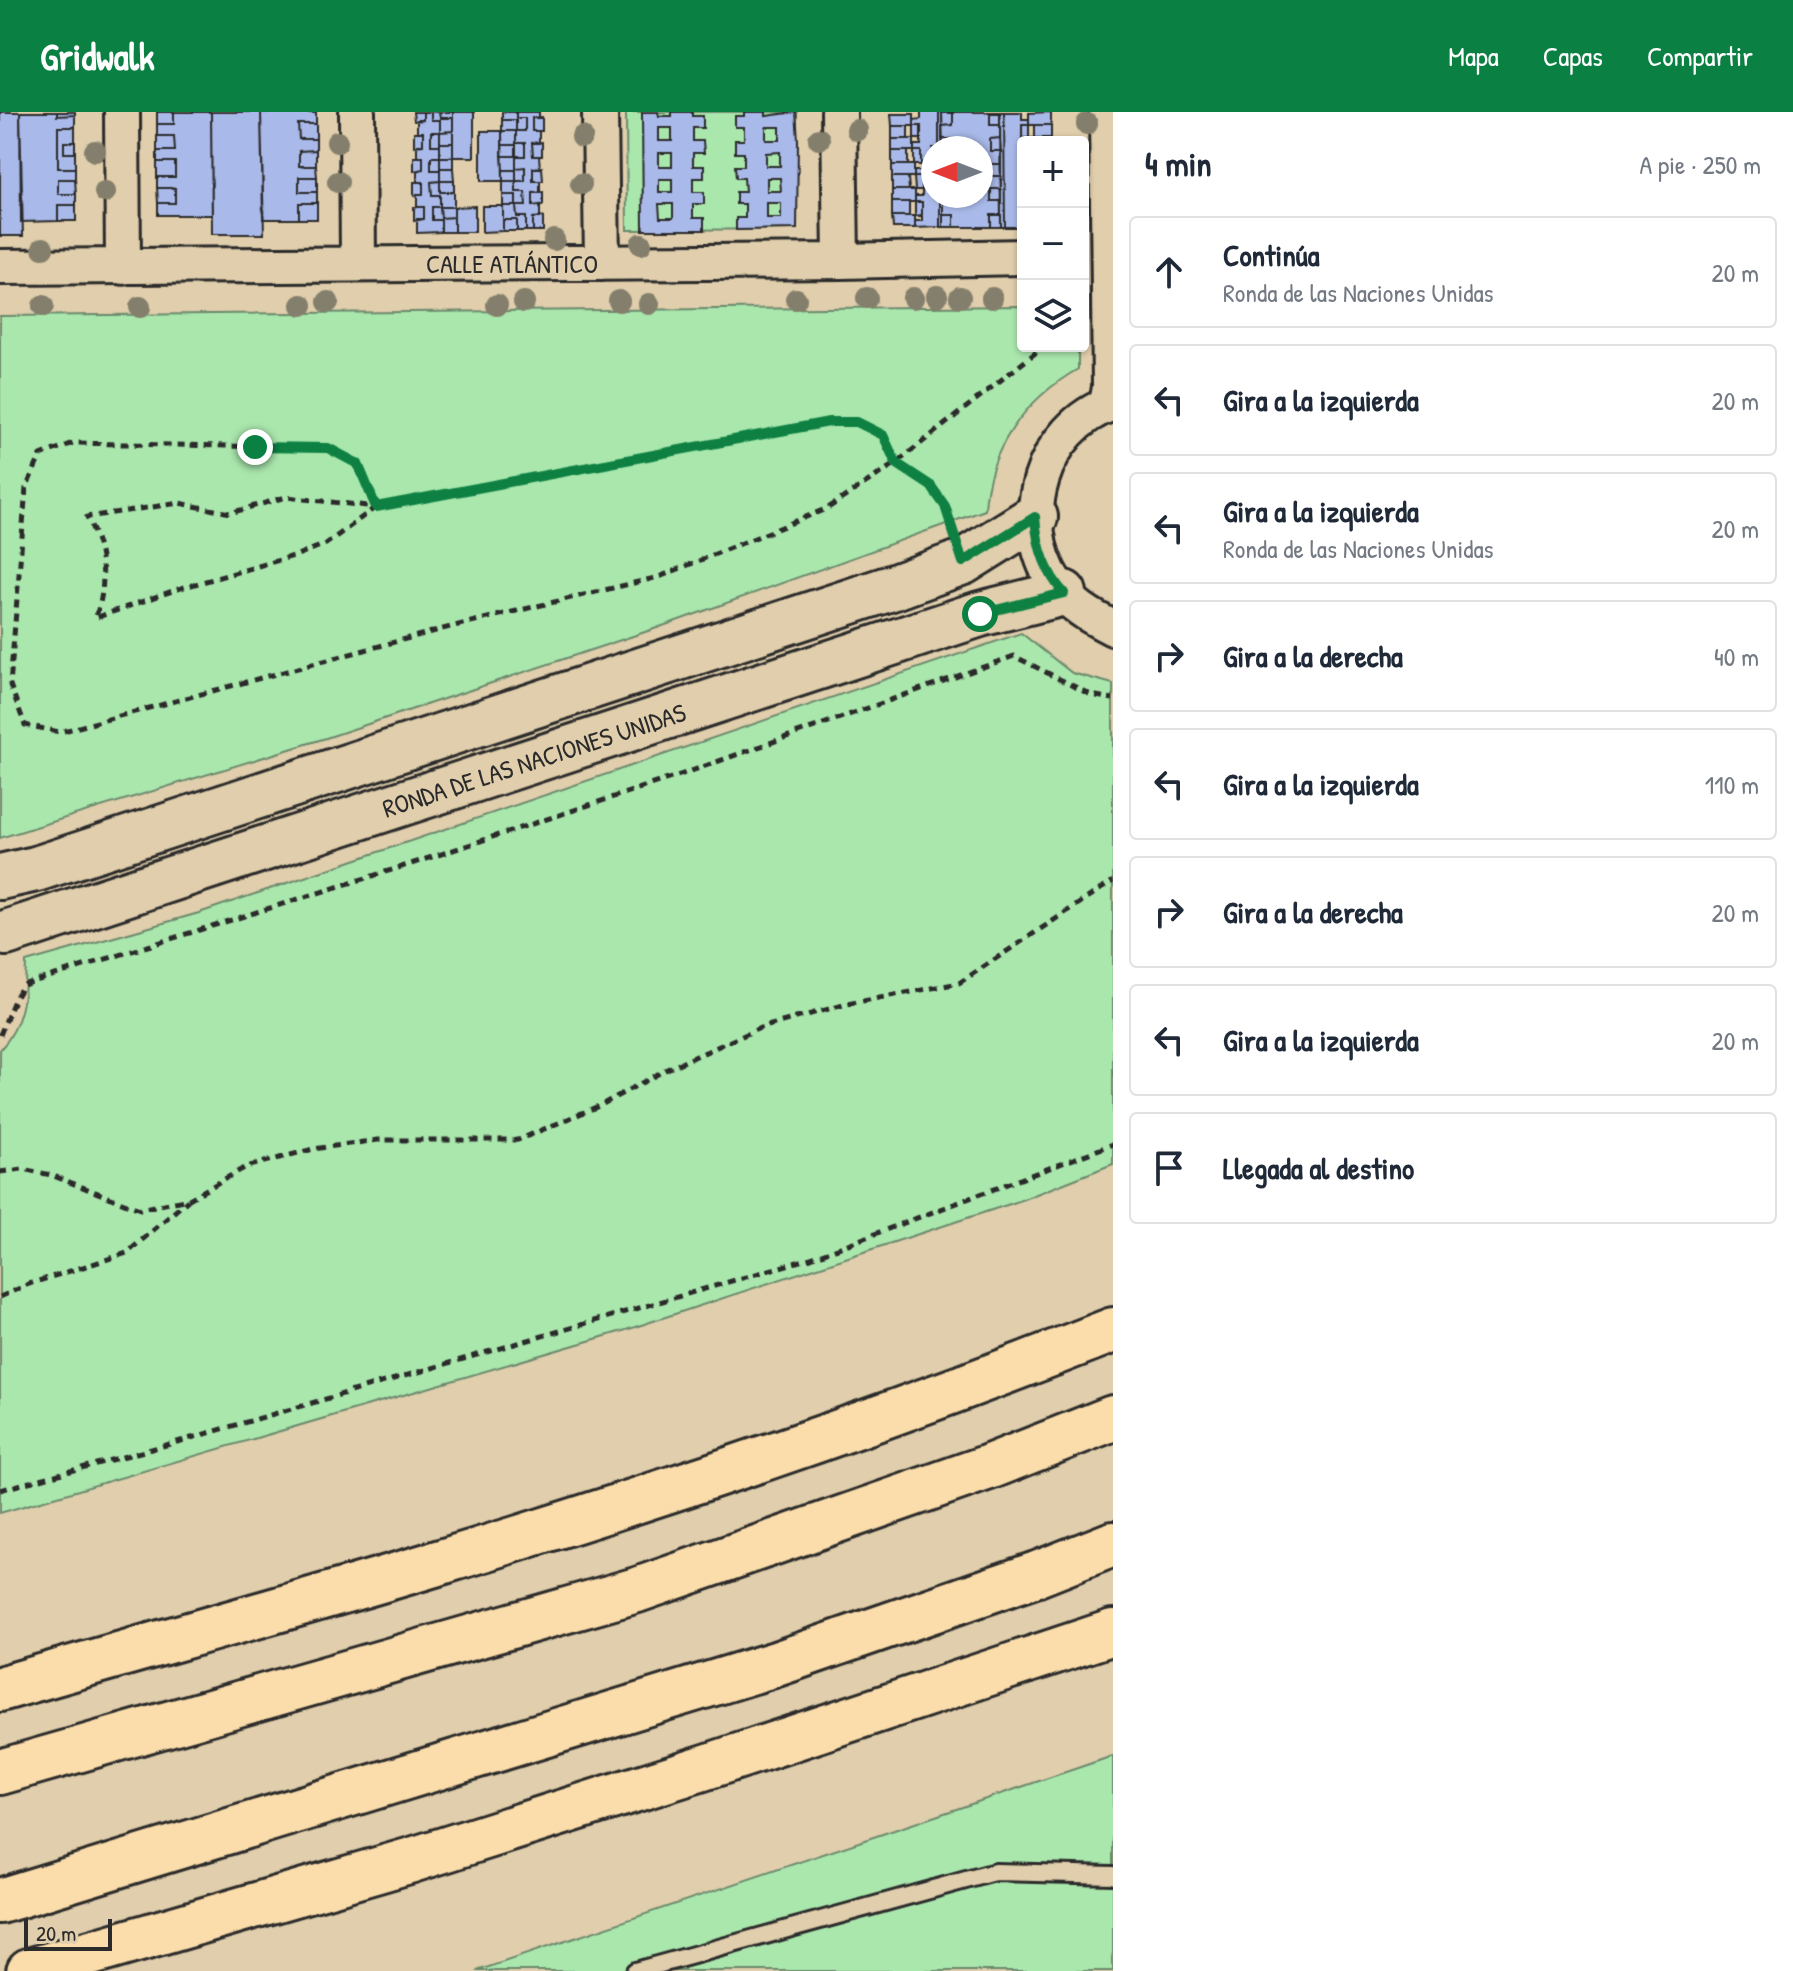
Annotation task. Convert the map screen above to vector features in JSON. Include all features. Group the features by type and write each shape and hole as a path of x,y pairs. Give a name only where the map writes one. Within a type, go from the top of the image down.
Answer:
{"highway":[{"path":"0,1689 430,1565 600,1512 948,1395 1113,1330"},
{"path":"0,1772 637,1590 989,1467 1113,1418"},
{"path":"0,1901 776,1664 1037,1574 1113,1544"},
{"path":"29,1971 426,1855 706,1767 1113,1632"}],"street":[{"path":"122,112 123,267"},
{"path":"357,112 358,263"},
{"path":"600,112 602,263"},
{"path":"839,112 841,261"},
{"path":"1107,112 1096,255 1110,404 1076,425 1060,441 1047,463 1038,491 1035,517 1042,556 1056,584 1082,611 1113,628"},
{"name":"CALLE ATLÁNTICO","path":"0,267 1017,257"},
{"name":"RONDA DE LAS NACIONES UNIDAS","path":"0,877 36,869 879,592 963,562 1035,517"},
{"name":"RONDA DE LAS NACIONES UNIDAS","path":"3,931 965,618 1064,593"}],"lane":[{"path":"635,1971 995,1872 1113,1875"}],"path":[{"path":"376,507 358,464 328,448 73,443 41,455 26,488 10,685 25,725 60,732 454,626 659,577 828,508 896,463 1036,352"},
{"path":"376,507 326,544 95,618 104,597 103,572 96,537 87,517 179,503 230,513 286,497 376,507 829,422 857,422 883,435 896,463 931,486 945,506 963,562"},
{"path":"0,1035 23,985 414,863 677,776 1014,656 1091,695 1113,699"},
{"path":"0,1297 29,1284 127,1253 189,1199 246,1167 313,1149 378,1140 518,1140 601,1105 667,1069 760,1028 847,1004 959,983 1113,881"},
{"path":"0,1490 197,1437 811,1258 1113,1144"},
{"path":"0,1172 22,1169 51,1175 140,1209 189,1199"}],"green space":[{"path":"626,112 797,112 797,229 627,230"},
{"path":"1017,306 1017,352 1078,352 1078,369 1042,395 1013,428 993,466 985,510 657,628 326,738 0,838 0,316"},
{"path":"1021,633 1072,673 1113,684 1113,1164 1016,1202 626,1330 0,1513 0,1050 19,1019 24,998 26,962 199,913"},
{"path":"1113,1756 1113,1971 477,1971"}],"building":[{"path":"0,112 20,112 23,236 0,236"},
{"path":"20,112 75,115 75,127 58,127 58,168 75,168 75,179 58,179 58,194 76,194 76,205 58,205 58,221 21,222"},
{"path":"57,112 75,112 75,115 57,116"},
{"path":"157,112 174,112 174,124 157,124"},
{"path":"174,112 211,112 212,215 158,215 158,203 175,203 175,188 157,188 157,177 175,177 175,162 157,162 157,151 175,151 174,136 157,136 157,124 174,124"},
{"path":"211,112 261,112 264,234 212,234"},
{"path":"261,112 316,113 316,124 298,124 299,139 316,139 316,150 299,151 299,166 316,166 317,177 299,177 299,192 317,192 317,203 299,203 299,219 263,219"},
{"path":"413,112 423,112 423,120 414,121"},
{"path":"423,112 431,112 431,120 440,120 440,132 431,132 431,145 440,145 440,157 431,157 431,170 440,170 440,181 431,182 432,195 440,195 440,207 432,207 432,220 441,220 441,232 417,233 417,219 424,219 424,207 417,207 417,194 423,194 423,182 417,182 417,171 423,169 423,157 417,157 417,145 423,145 423,132 417,132 417,120 423,120"},
{"path":"431,112 439,112 440,118 453,118 453,131 440,132 440,120 431,120"},
{"path":"439,112 453,112 453,118 440,118"},
{"path":"453,112 474,112 474,157 453,157"},
{"path":"502,112 516,112 516,118 525,118 525,131 516,131 516,120 502,120"},
{"path":"516,112 539,112 539,118 532,118 532,131 539,131 539,143 532,143 533,156 539,156 540,168 533,168 533,181 540,181 540,193 533,193 533,206 540,205 540,218 533,218 533,231 526,231 526,217 517,217 516,206 526,206 525,192 516,192 516,181 525,181 525,167 516,168 516,156 525,156 525,143 516,143 516,131 525,131 525,118 516,118"},
{"path":"642,112 672,116 672,112 692,112 692,116 703,116 703,128 693,128 693,141 703,141 704,153 693,153 693,166 704,166 704,178 693,178 693,192 704,192 704,204 693,204 693,218 704,218 704,230 643,230","holes":["659,128 672,128 672,141 659,141","659,153 672,153 672,167 659,167","659,179 672,179 672,192 659,192","659,204 673,204 673,218 660,218"]},
{"path":"744,112 766,112 766,116 796,112 797,229 736,230 736,218 745,218 745,204 736,204 736,192 745,192 744,178 736,178 735,166 744,166 744,153 735,153 735,140 744,140 744,127 735,127 735,116 744,116","holes":["766,127 780,127 780,140 766,140","780,152 780,166 766,166 766,153","767,178 780,178 781,191 767,191","767,203 781,203 781,218 767,218"]},
{"path":"921,112 939,112 939,136 921,136 921,126 914,126 914,120 921,119"},
{"path":"939,112 942,112 943,136 939,136"},
{"path":"942,112 1000,112 990,113 990,125 1000,125 1000,138 942,136 942,126 953,125 953,113"},
{"path":"1000,112 1004,112 1005,227 1001,227"},
{"path":"1004,112 1022,112 1022,119 1029,119 1029,125 1022,125 1022,136 1017,136 1017,227 1005,227"},
{"path":"1051,112 1051,125 1029,125 1029,113"},
{"path":"942,113 953,113 953,125 942,126"},
{"path":"990,113 1000,113 1000,125 990,125"},
{"path":"891,114 914,114 914,126 892,126"},
{"path":"542,117 542,131 532,131 532,118"},
{"path":"502,120 516,120 516,131 502,131"},
{"path":"298,124 316,124 316,139 299,139"},
{"path":"1022,125 1029,125 1029,136 1022,136"},
{"path":"1035,125 1051,125 1051,136 1035,136"},
{"path":"892,126 908,126 908,139 892,139"},
{"path":"914,126 921,126 921,139 914,139"},
{"path":"58,127 75,127 75,142 64,142 64,153 75,153 75,168 58,168"},
{"path":"453,131 453,143 440,143 440,132"},
{"path":"481,131 502,131 503,181 481,181"},
{"path":"502,131 516,131 516,143 525,143 525,156 516,156 516,145 502,145"},
{"path":"414,132 423,132 423,145 414,146"},
{"path":"431,132 440,132 440,143 453,143 453,157 440,157 440,145 431,145"},
{"path":"157,136 174,136 175,151 157,151"},
{"path":"1000,138 1001,151 993,151 993,139"},
{"path":"892,139 914,139 914,151 892,151"},
{"path":"64,142 75,142 75,153 64,153"},
{"path":"542,142 542,156 533,156 532,143"},
{"path":"502,145 516,145 516,156 502,156"},
{"path":"914,145 921,145 921,151 914,151"},
{"path":"316,150 316,166 299,166 299,151"},
{"path":"892,151 908,151 908,165 892,165"},
{"path":"914,151 921,151 921,165 914,165"},
{"path":"993,151 1001,151 1001,164 993,164"},
{"path":"502,156 516,156 516,168 525,167 525,181 516,181 516,170 503,170"},
{"path":"414,157 423,157 423,169 414,171"},
{"path":"431,157 440,157 440,168 453,168 454,181 440,181 440,170 431,170"},
{"path":"440,157 453,157 453,168 440,168"},
{"path":"157,162 175,162 175,177 157,177"},
{"path":"993,164 1001,164 1001,176 993,176"},
{"path":"892,165 914,165 914,177 892,177"},
{"path":"542,167 543,181 533,181 533,168"},
{"path":"503,170 516,170 516,181 503,181"},
{"path":"914,171 921,171 921,177 914,177"},
{"path":"993,176 1001,176 1001,189 993,189"},
{"path":"299,177 317,177 317,192 299,192"},
{"path":"892,177 908,177 909,190 892,190"},
{"path":"914,177 921,177 921,190 915,190"},
{"path":"58,179 75,179 76,194 58,194"},
{"path":"440,181 454,181 454,192 440,192"},
{"path":"440,181 440,192 454,192 454,207 440,207 440,195 432,195 431,182"},
{"path":"503,181 516,181 516,192 525,192 526,206 516,206 516,195 503,195"},
{"path":"414,182 423,182 423,194 414,196"},
{"path":"157,188 175,188 175,203 158,203"},
{"path":"993,189 1001,189 1001,201 993,201"},
{"path":"892,190 915,190 915,202 892,202"},
{"path":"543,192 543,205 533,206 533,193"},
{"path":"503,195 516,195 516,206 503,206"},
{"path":"993,201 1001,201 1001,215 991,215 991,227 954,227 954,215 943,215 943,208 993,208"},
{"path":"892,202 909,202 909,216 892,216"},
{"path":"915,202 921,202 922,215 915,216"},
{"path":"299,203 317,203 317,219 299,219"},
{"path":"58,205 76,205 76,221 58,221"},
{"path":"475,206 475,232 454,232 454,207"},
{"path":"482,206 503,206 503,231 482,232"},
{"path":"503,206 516,206 517,217 526,217 526,231 517,231 517,220 503,220"},
{"path":"414,207 424,207 424,219 414,221"},
{"path":"432,207 440,207 441,218 454,217 454,232 441,232 441,220 432,220"},
{"path":"440,207 454,207 454,217 441,218"},
{"path":"922,208 940,208 940,227 915,228 915,221 922,221"},
{"path":"940,208 943,208 943,227 940,227"},
{"path":"943,215 954,215 954,227 943,227"},
{"path":"991,215 1001,215 1001,227 991,227"},
{"path":"892,216 915,216 915,228 893,228"},
{"path":"543,217 543,231 533,231 533,218"},
{"path":"503,220 517,220 517,231 503,231"}],"route":[{"path":"255,447 328,448 358,464 376,507 829,422 857,422 883,435 896,463 931,486 945,506 963,562 1035,517 1042,556 1064,593 980,614"}]}
